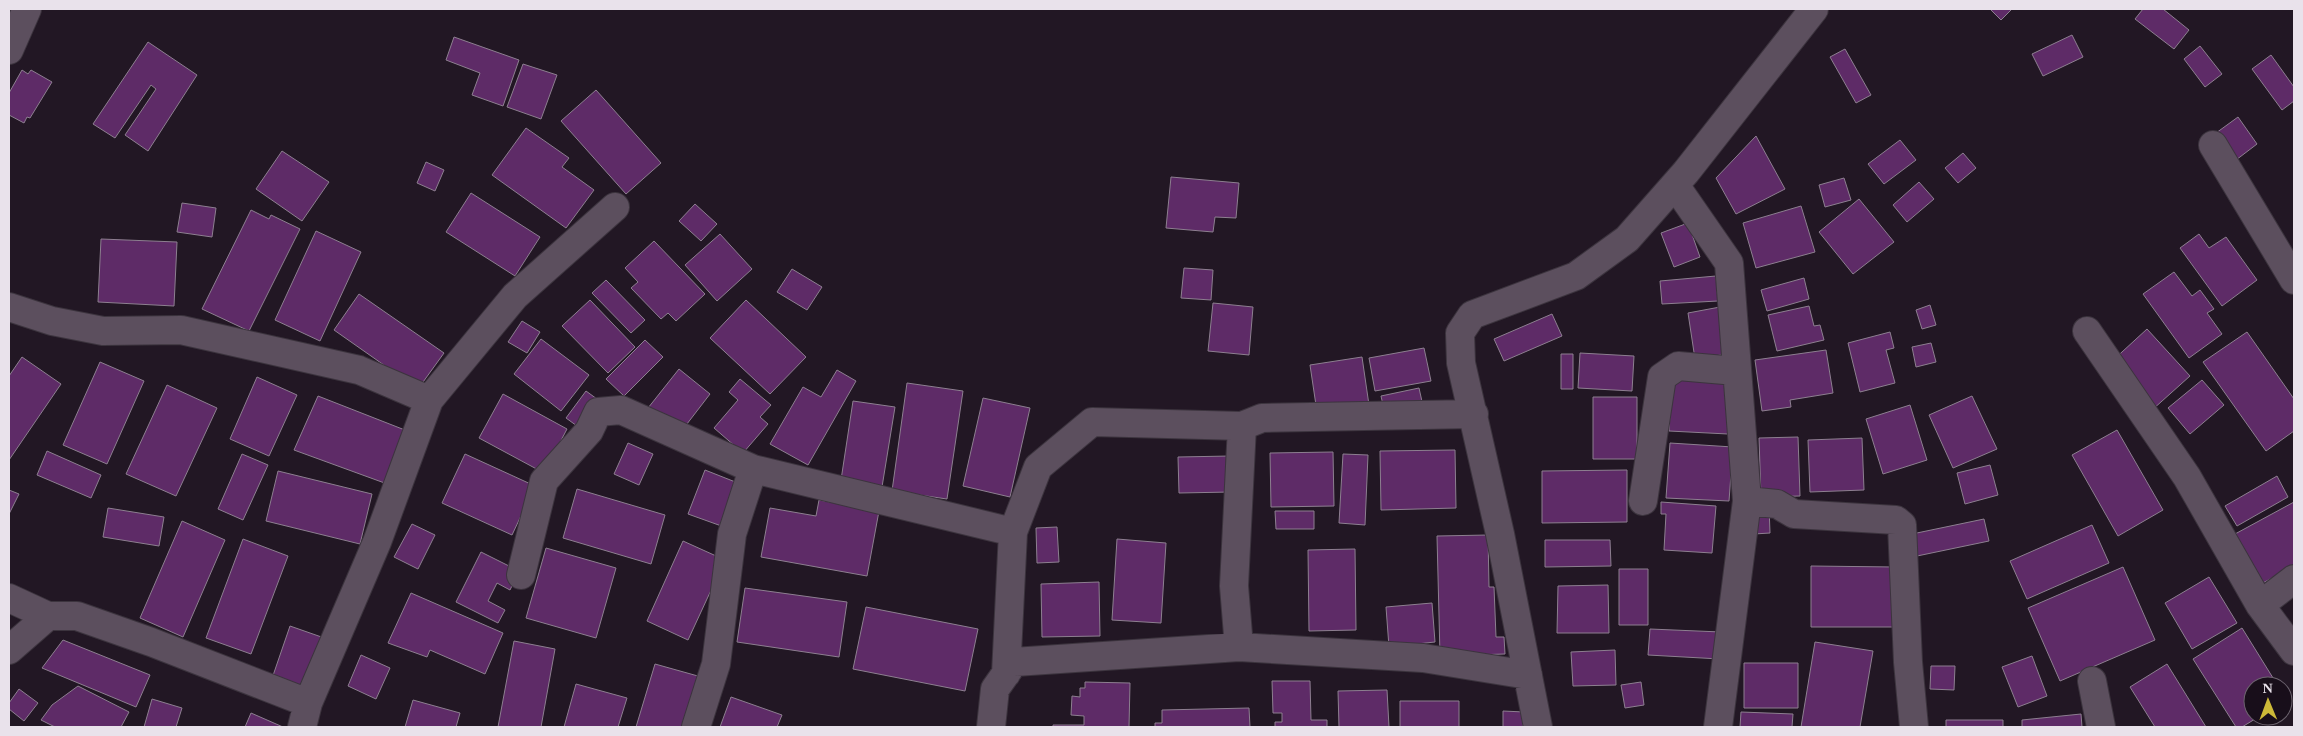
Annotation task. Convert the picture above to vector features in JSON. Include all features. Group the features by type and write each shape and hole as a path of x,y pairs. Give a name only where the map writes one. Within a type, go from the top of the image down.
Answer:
{"street":[{"path":"9,50 27,9"},
{"path":"1538,727 1474,414 1461,363 1460,333 1472,315 1576,276 1627,239 1675,185 1814,9"},
{"path":"2212,145 2294,280"},
{"path":"1675,185 1729,263 1747,501 1718,727"},
{"path":"9,598 48,616 77,616 152,642 305,715 377,542 429,400 515,296 615,207"},
{"path":"9,307 52,321 103,332 181,330 359,370 429,400"},
{"path":"2087,331 2187,477 2260,605 2294,651"},
{"path":"1643,501 1662,377 1678,366 1736,371"},
{"path":"521,575 544,481 589,431 598,412 621,410 753,469 1013,532"},
{"path":"1006,674 1013,532 1038,468 1092,422 1242,426 1262,418 1474,414"},
{"path":"1239,647 1234,586 1242,426"},
{"path":"696,727 716,664 732,534 753,469"},
{"path":"1747,501 1776,504 1794,514 1896,520 1902,525 1908,662 1914,727"},
{"path":"2260,605 2294,579"},
{"path":"9,650 48,616"},
{"path":"991,727 995,688 1014,662 1239,647 1423,658 1528,675"},
{"path":"2092,680 2102,727"}],"building":[{"path":"1990,9 2012,9 2001,20"},
{"path":"2143,9 2163,9 2189,30 2174,49 2135,19"},
{"path":"2072,35 2083,57 2043,76 2032,54"},
{"path":"454,37 519,60 503,106 472,95 480,73 446,60"},
{"path":"148,42 197,75 148,151 125,135 156,89 151,85 115,138 93,124"},
{"path":"2200,46 2222,74 2205,87 2184,59"},
{"path":"1845,49 1871,95 1856,103 1830,57"},
{"path":"2271,55 2294,87 2294,101 2282,110 2252,69"},
{"path":"523,64 557,75 541,119 507,107"},
{"path":"22,70 28,74 31,70 52,82 30,118 27,117 24,123 9,115 9,93"},
{"path":"596,90 661,163 626,194 561,121"},
{"path":"2238,117 2257,144 2236,160 2216,133"},
{"path":"526,128 569,158 562,167 594,190 566,228 492,175"},
{"path":"1756,136 1785,189 1736,214 1716,178"},
{"path":"1900,140 1916,160 1884,184 1868,164"},
{"path":"282,151 329,182 302,221 256,189"},
{"path":"1963,153 1976,168 1958,183 1945,168"},
{"path":"426,162 444,170 435,191 417,183"},
{"path":"1171,177 1239,183 1236,218 1215,217 1213,232 1166,228"},
{"path":"1844,178 1851,200 1825,207 1819,185"},
{"path":"1919,182 1934,199 1907,222 1893,205"},
{"path":"471,193 540,237 515,276 446,232"},
{"path":"1859,199 1894,242 1853,274 1819,232"},
{"path":"182,203 216,208 212,237 177,232"},
{"path":"695,204 717,224 701,241 679,221"},
{"path":"1801,206 1815,252 1756,268 1743,223"},
{"path":"251,210 269,219 271,215 300,229 249,331 202,309"},
{"path":"1688,223 1700,257 1674,267 1661,233"},
{"path":"316,231 361,252 320,341 275,320"},
{"path":"720,234 752,269 717,301 685,265"},
{"path":"2199,234 2209,248 2226,237 2257,280 2222,306 2180,248"},
{"path":"101,239 177,242 174,306 98,302"},
{"path":"654,241 705,294 676,321 668,313 661,319 631,288 638,282 625,268"},
{"path":"1184,268 1213,270 1211,300 1181,298"},
{"path":"792,269 822,287 807,310 777,292"},
{"path":"2174,272 2192,296 2200,290 2214,309 2207,313 2222,334 2189,358 2143,294"},
{"path":"1716,276 1718,301 1662,304 1660,281"},
{"path":"1804,278 1809,299 1767,311 1761,290"},
{"path":"606,280 645,320 631,333 592,293"},
{"path":"359,294 444,353 418,389 334,330"},
{"path":"590,300 635,347 608,373 562,326"},
{"path":"746,300 806,357 770,394 710,338"},
{"path":"1213,303 1253,307 1249,355 1208,351"},
{"path":"1930,305 1936,325 1922,329 1916,310"},
{"path":"1809,306 1814,326 1820,325 1824,340 1777,351 1768,315"},
{"path":"1720,307 1727,354 1695,359 1688,313"},
{"path":"1552,314 1562,336 1504,361 1494,339"},
{"path":"522,321 540,332 527,353 508,342"},
{"path":"2147,329 2190,376 2152,410 2110,363"},
{"path":"1890,332 1894,348 1886,350 1895,383 1860,392 1848,343"},
{"path":"2247,332 2294,399 2294,431 2266,451 2203,362"},
{"path":"541,339 589,375 561,411 514,374"},
{"path":"645,340 663,357 624,396 606,379"},
{"path":"1931,343 1936,362 1916,367 1912,347"},
{"path":"1424,348 1431,381 1375,391 1369,358"},
{"path":"1826,350 1833,393 1790,400 1791,407 1762,411 1755,360"},
{"path":"1580,353 1634,356 1632,391 1578,388"},
{"path":"1561,354 1573,354 1573,389 1561,389"},
{"path":"22,357 61,384 9,460 9,376"},
{"path":"1362,357 1369,405 1317,412 1310,365"},
{"path":"100,362 144,381 107,464 63,445"},
{"path":"679,369 710,394 680,433 648,408"},
{"path":"837,370 856,381 808,465 770,444 803,387 821,397"},
{"path":"1672,376 1731,379 1728,434 1669,431"},
{"path":"257,377 297,395 269,456 230,439"},
{"path":"740,379 771,405 760,417 768,424 743,453 714,428 738,400 729,392"},
{"path":"2202,380 2224,405 2190,434 2168,408"},
{"path":"907,383 963,391 947,499 892,491"},
{"path":"167,385 217,408 176,496 126,474"},
{"path":"1419,388 1423,406 1385,414 1381,396"},
{"path":"586,391 597,399 577,426 566,418"},
{"path":"503,394 567,429 544,473 479,438"},
{"path":"318,396 410,432 390,485 294,450"},
{"path":"1972,396 1997,449 1953,468 1929,415"},
{"path":"1593,397 1637,397 1637,459 1593,459"},
{"path":"983,398 1030,408 1010,497 963,486"},
{"path":"853,401 895,407 882,487 841,480"},
{"path":"1910,405 1927,460 1883,474 1866,419"},
{"path":"2117,430 2163,510 2118,536 2072,455"},
{"path":"1798,437 1800,496 1761,497 1759,438"},
{"path":"1862,438 1864,490 1810,492 1808,440"},
{"path":"628,443 653,454 639,485 614,474"},
{"path":"1670,443 1733,447 1729,501 1666,498"},
{"path":"1455,450 1456,508 1381,510 1380,451"},
{"path":"47,451 101,475 91,498 37,475"},
{"path":"1333,452 1334,506 1271,507 1270,453"},
{"path":"242,454 268,465 243,520 218,509"},
{"path":"465,454 535,486 512,535 442,503"},
{"path":"1343,454 1368,455 1365,525 1339,523"},
{"path":"1230,456 1231,492 1179,493 1178,457"},
{"path":"1990,465 1998,495 1965,504 1957,473"},
{"path":"705,470 743,485 727,528 688,514"},
{"path":"1627,470 1627,522 1542,523 1542,471"},
{"path":"278,471 372,494 360,544 266,521"},
{"path":"2277,476 2288,497 2237,526 2225,506"},
{"path":"577,489 665,515 651,564 563,538"},
{"path":"9,490 19,494 9,514"},
{"path":"819,500 879,511 867,576 761,557 770,508 816,516"},
{"path":"1661,502 1716,506 1712,553 1664,550 1666,514 1661,514"},
{"path":"2294,502 2294,566 2261,584 2235,534"},
{"path":"1753,506 1769,506 1770,533 1754,534"},
{"path":"108,508 164,517 159,546 103,537"},
{"path":"1275,511 1314,511 1314,529 1276,529"},
{"path":"1984,519 1989,541 1917,556 1912,534"},
{"path":"182,521 225,540 183,637 140,618"},
{"path":"412,524 435,535 418,569 394,557"},
{"path":"2092,525 2109,563 2027,599 2010,561"},
{"path":"1057,527 1059,562 1037,563 1036,528"},
{"path":"1488,535 1489,587 1494,587 1496,637 1504,637 1505,654 1440,656 1437,536"},
{"path":"243,539 288,556 251,654 206,638"},
{"path":"1117,539 1166,543 1161,623 1112,620"},
{"path":"1545,540 1610,540 1611,566 1545,567"},
{"path":"683,541 725,560 688,640 647,621"},
{"path":"546,548 616,568 596,638 526,618"},
{"path":"1355,549 1356,630 1309,631 1308,550"},
{"path":"481,552 519,571 510,590 497,583 488,601 505,610 498,623 456,602"},
{"path":"1811,566 1895,567 1895,627 1811,627"},
{"path":"2123,567 2155,640 2060,681 2028,608"},
{"path":"1619,569 1648,569 1648,625 1619,625"},
{"path":"2209,577 2237,623 2192,649 2165,603"},
{"path":"1099,582 1100,636 1042,637 1041,584"},
{"path":"1608,585 1609,633 1557,633 1558,586"},
{"path":"745,588 847,602 839,657 737,642"},
{"path":"411,593 503,633 485,674 430,650 427,657 388,643"},
{"path":"1432,603 1435,642 1389,647 1386,607"},
{"path":"866,607 978,629 965,691 853,669"},
{"path":"290,626 330,640 307,706 267,693"},
{"path":"2242,628 2272,676 2243,676 2244,726 2236,727 2193,659"},
{"path":"1650,629 1721,632 1720,659 1648,655"},
{"path":"63,640 150,675 136,707 42,668"},
{"path":"514,641 555,649 541,727 498,727"},
{"path":"1815,642 1873,651 1860,727 1801,727"},
{"path":"1615,650 1616,685 1573,686 1571,652"},
{"path":"361,655 390,668 376,699 348,686"},
{"path":"2032,656 2047,696 2018,707 2002,667"},
{"path":"1744,663 1798,663 1798,708 1744,708"},
{"path":"655,664 705,678 690,727 636,727"},
{"path":"2167,664 2206,727 2155,727 2130,687"},
{"path":"1931,666 1955,666 1954,690 1930,689"},
{"path":"1272,681 1310,681 1311,720 1327,720 1327,727 1275,727 1275,722 1282,722 1282,713 1273,713"},
{"path":"1085,682 1130,683 1129,727 1053,727 1053,725 1084,725 1084,716 1071,715 1072,696 1080,697 1080,688 1085,688"},
{"path":"1641,682 1644,705 1625,708 1621,685"},
{"path":"576,684 627,698 618,727 564,727"},
{"path":"78,686 129,712 121,727 55,727 41,720 52,705"},
{"path":"19,689 38,703 24,721 9,709 9,703"},
{"path":"1387,690 1389,727 1339,727 1338,691"},
{"path":"731,697 782,715 777,727 720,727"},
{"path":"152,699 182,708 176,727 144,727"},
{"path":"413,700 460,713 456,727 405,727"},
{"path":"1400,701 1459,701 1459,727 1400,727"},
{"path":"1249,708 1250,727 1155,727 1155,723 1162,723 1162,710"},
{"path":"1503,711 1524,712 1523,727 1503,727"},
{"path":"1741,712 1793,714 1792,727 1740,727"},
{"path":"251,713 283,727 245,727"},
{"path":"2081,714 2082,727 2022,727 2022,720"},
{"path":"1946,720 2003,720 2003,727 1946,727"}]}
